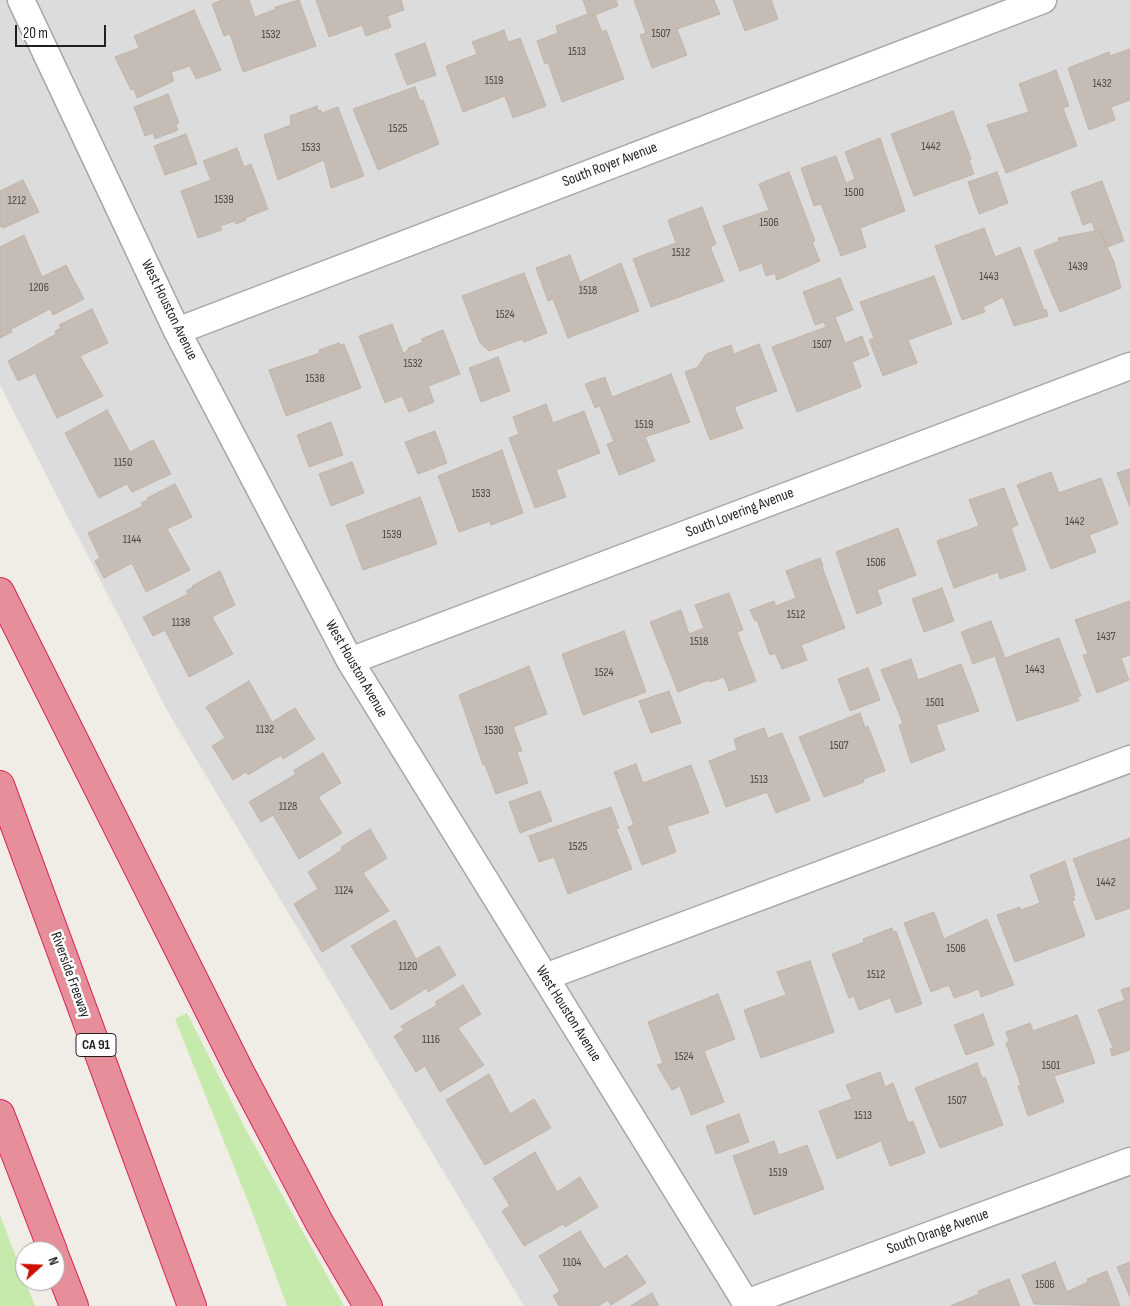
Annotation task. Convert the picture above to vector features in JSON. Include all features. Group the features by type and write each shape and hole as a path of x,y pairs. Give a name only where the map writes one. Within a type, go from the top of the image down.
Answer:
{"highway":[{"path":"0,592 238,1070 319,1222 368,1306"},
{"name":"Riverside Freeway","path":"0,785 192,1306"},
{"path":"0,1114 48,1241"},
{"path":"65,1283 74,1306"}],"street":[{"name":"West Houston Avenue","path":"21,0 178,330 350,661 747,1304"},
{"name":"South Royer Avenue","path":"178,330 1043,0"},
{"name":"South Lovering Avenue","path":"350,661 1130,366"},
{"path":"545,977 1130,760"},
{"name":"South Orange Avenue","path":"747,1304 1130,1161"}],"shaded area":[{"path":"0,0 1130,0 1130,1306 524,1306 168,712 0,385"}],"green space":[{"path":"187,1013 246,1130 344,1306 287,1306 253,1214 175,1019"},
{"path":"0,1215 15,1255 15,1291 29,1291 35,1306 0,1306"}],"building":[{"path":"222,0 249,0 255,17 276,9 275,7 299,0 316,46 243,72 230,34 224,36 212,4"},
{"path":"316,0 401,0 404,10 387,16 391,27 366,36 362,25 329,37"},
{"path":"583,0 616,0 618,6 589,17"},
{"path":"634,0 714,0 720,14 677,29 687,55 652,68 640,35 646,33"},
{"path":"733,0 771,0 778,19 745,31"},
{"path":"194,10 221,70 196,79 190,66 171,72 174,81 137,98 134,89 131,90 115,57 139,48 134,36"},
{"path":"588,14 589,17 595,15 602,32 606,30 624,79 562,102 548,63 545,64 537,41 558,33 556,26"},
{"path":"504,30 508,42 520,38 546,106 513,118 505,96 463,112 446,66 477,54 472,42"},
{"path":"425,43 436,75 407,85 395,54"},
{"path":"1130,49 1130,100 1111,107 1115,120 1089,130 1068,68 1109,52 1110,56"},
{"path":"1056,70 1069,106 1063,108 1077,146 1006,173 987,125 1029,112 1019,84"},
{"path":"415,87 420,101 423,100 439,144 378,170 353,109"},
{"path":"168,94 179,123 176,124 178,130 155,139 153,133 145,136 134,107"},
{"path":"317,106 318,111 321,110 322,113 338,107 364,176 331,188 324,160 278,180 264,135 291,125 290,116"},
{"path":"953,111 971,159 969,160 974,174 914,196 891,134"},
{"path":"186,134 197,164 165,175 154,146"},
{"path":"880,138 905,211 860,228 866,247 841,256 821,204 814,206 801,168 836,156 846,183 855,179 845,152"},
{"path":"237,148 244,167 251,164 268,209 245,218 246,220 236,224 235,221 220,226 222,230 198,238 181,191 211,180 203,161"},
{"path":"789,172 815,241 812,242 820,261 777,280 775,273 766,276 762,263 740,271 723,226 769,210 759,184"},
{"path":"997,172 1008,203 979,214 968,182"},
{"path":"23,180 39,212 3,228 0,226 0,191"},
{"path":"1102,181 1124,241 1107,247 1099,230 1095,231 1092,222 1083,225 1071,192"},
{"path":"702,207 716,244 710,247 724,281 651,307 633,259 676,243 668,220"},
{"path":"984,228 995,257 1020,247 1048,316 1014,326 1003,297 983,307 985,312 962,320 935,246"},
{"path":"1099,230 1114,262 1121,288 1060,312 1034,251 1059,241 1058,238"},
{"path":"24,235 42,277 66,265 84,299 53,315 50,309 11,329 12,332 0,338 0,247"},
{"path":"570,255 580,282 621,263 639,311 568,338 553,299 548,301 536,268"},
{"path":"524,273 547,333 524,342 523,339 489,351 480,343 462,296"},
{"path":"934,276 952,324 908,340 917,363 883,376 869,340 874,338 860,302"},
{"path":"840,278 853,310 835,317 845,343 862,336 869,355 852,362 861,387 797,412 772,347 826,327 824,322 815,325 803,292"},
{"path":"92,309 108,343 80,356 103,396 57,418 35,373 18,381 8,361 56,334 55,331 61,328 59,325"},
{"path":"392,324 403,353 408,351 408,348 423,342 421,339 443,330 460,374 428,386 434,402 409,412 402,396 385,403 359,336"},
{"path":"339,343 340,345 344,344 361,388 286,416 269,370 320,353 319,350"},
{"path":"759,344 777,391 734,407 743,428 710,440 685,372 698,367 706,354 731,345 734,354"},
{"path":"498,357 510,391 481,402 469,368"},
{"path":"671,374 690,422 645,437 655,461 619,475 607,444 614,442 600,406 595,408 585,384 605,377 612,397"},
{"path":"546,404 553,423 584,411 600,453 556,470 566,497 535,508 509,438 519,434 513,417"},
{"path":"107,410 130,452 153,440 171,474 132,492 127,484 99,498 65,433"},
{"path":"331,422 343,455 309,467 297,435"},
{"path":"435,431 447,463 418,474 405,442"},
{"path":"502,450 523,513 491,525 490,521 459,532 438,476"},
{"path":"352,462 364,493 331,506 319,474"},
{"path":"1130,469 1130,507 1117,473"},
{"path":"1051,472 1059,493 1101,478 1118,524 1089,535 1096,552 1051,569 1017,485"},
{"path":"175,484 192,517 167,529 190,570 146,592 132,563 104,578 95,561 100,558 88,533 143,506 141,503 148,500 147,498"},
{"path":"1004,488 1018,525 1011,528 1026,570 1000,579 998,572 954,588 937,541 979,526 969,500"},
{"path":"420,497 437,544 363,570 346,525"},
{"path":"898,528 916,575 877,590 882,604 857,614 836,552"},
{"path":"820,558 845,628 801,645 807,660 782,669 775,653 770,655 757,620 755,621 750,610 774,601 776,606 796,598 786,571"},
{"path":"220,571 235,605 212,617 233,654 189,677 165,630 153,636 143,617 188,594 186,591 192,586"},
{"path":"942,588 954,621 924,632 912,599"},
{"path":"729,593 743,630 737,632 756,681 729,691 724,677 710,682 709,680 678,692 650,622 681,610 689,634 704,628 695,605"},
{"path":"1130,601 1130,655 1121,658 1129,680 1097,693 1083,655 1088,654 1075,620"},
{"path":"991,621 1005,658 1059,638 1081,696 1077,697 1079,701 1017,721 995,656 973,664 961,632"},
{"path":"624,631 646,692 583,715 562,654"},
{"path":"911,659 918,680 961,664 979,711 936,725 945,750 911,763 899,725 903,723 881,670"},
{"path":"529,666 547,714 513,727 522,751 517,752 528,783 496,794 485,765 483,765 459,695"},
{"path":"868,668 880,700 850,711 838,679"},
{"path":"249,681 272,722 295,708 315,739 283,759 281,755 248,775 246,772 233,780 212,746 225,738 206,707"},
{"path":"669,691 681,723 651,733 639,701"},
{"path":"860,713 865,728 868,726 885,771 863,779 864,782 824,797 799,737"},
{"path":"764,728 768,738 782,733 810,800 776,813 767,792 726,807 709,761 737,750 734,739"},
{"path":"323,753 341,783 318,797 342,833 299,859 273,815 261,822 249,802 296,774 294,770"},
{"path":"636,764 643,783 691,765 709,813 667,826 676,852 642,865 628,827 634,825 614,772"},
{"path":"540,791 552,821 520,833 509,802"},
{"path":"611,807 619,828 616,829 632,869 568,894 554,857 539,862 529,836"},
{"path":"370,829 387,858 363,873 389,911 322,952 294,904 318,889 308,872 342,850 341,847"},
{"path":"1130,838 1130,908 1096,920 1073,859"},
{"path":"1065,861 1075,895 1073,896 1075,900 1072,901 1085,936 1015,962 997,915 1020,907 1021,910 1040,903 1030,875"},
{"path":"934,912 944,939 987,919 1014,985 981,997 979,989 954,998 949,985 931,992 904,923"},
{"path":"395,920 416,959 439,946 456,975 428,992 427,988 391,1010 351,946"},
{"path":"892,928 893,932 896,931 922,1004 896,1013 890,998 859,1010 854,996 849,998 832,954 864,942 863,939"},
{"path":"810,961 834,1032 761,1058 744,1010 786,995 777,972"},
{"path":"463,985 481,1014 458,1028 484,1065 440,1092 425,1066 416,1072 394,1036 404,1030 401,1026 437,1005 435,1002"},
{"path":"1130,987 1130,1050 1112,1056 1110,1049 1113,1048 1098,1010 1125,1000 1121,990"},
{"path":"718,994 735,1039 704,1051 724,1102 691,1115 680,1086 672,1090 657,1065 663,1063 648,1022"},
{"path":"983,1014 994,1045 966,1055 954,1025"},
{"path":"1077,1015 1095,1063 1054,1076 1064,1102 1028,1116 1018,1086 1021,1085 1006,1043 1009,1041 1006,1032 1030,1023 1033,1031"},
{"path":"977,1063 982,1078 985,1077 1003,1125 940,1148 915,1088"},
{"path":"880,1072 885,1087 893,1083 908,1123 913,1121 925,1153 890,1166 881,1141 837,1159 819,1111 852,1099 846,1085"},
{"path":"489,1074 510,1114 534,1099 551,1128 485,1165 446,1100"},
{"path":"739,1114 749,1142 716,1154 706,1126"},
{"path":"774,1141 779,1155 807,1145 824,1189 754,1215 733,1156"},
{"path":"535,1152 557,1192 580,1177 598,1207 565,1227 563,1224 524,1246 502,1211 510,1206 493,1178"},
{"path":"580,1231 604,1269 627,1255 646,1283 611,1305 608,1300 598,1306 559,1306 553,1296 560,1291 539,1256"},
{"path":"1055,1262 1067,1292 1088,1282 1087,1279 1107,1271 1120,1306 1034,1304 1022,1275"},
{"path":"1130,1262 1130,1297 1117,1267"},
{"path":"1009,1279 1020,1306 950,1306 979,1294 978,1291"},
{"path":"652,1293 659,1306 630,1306"}]}
